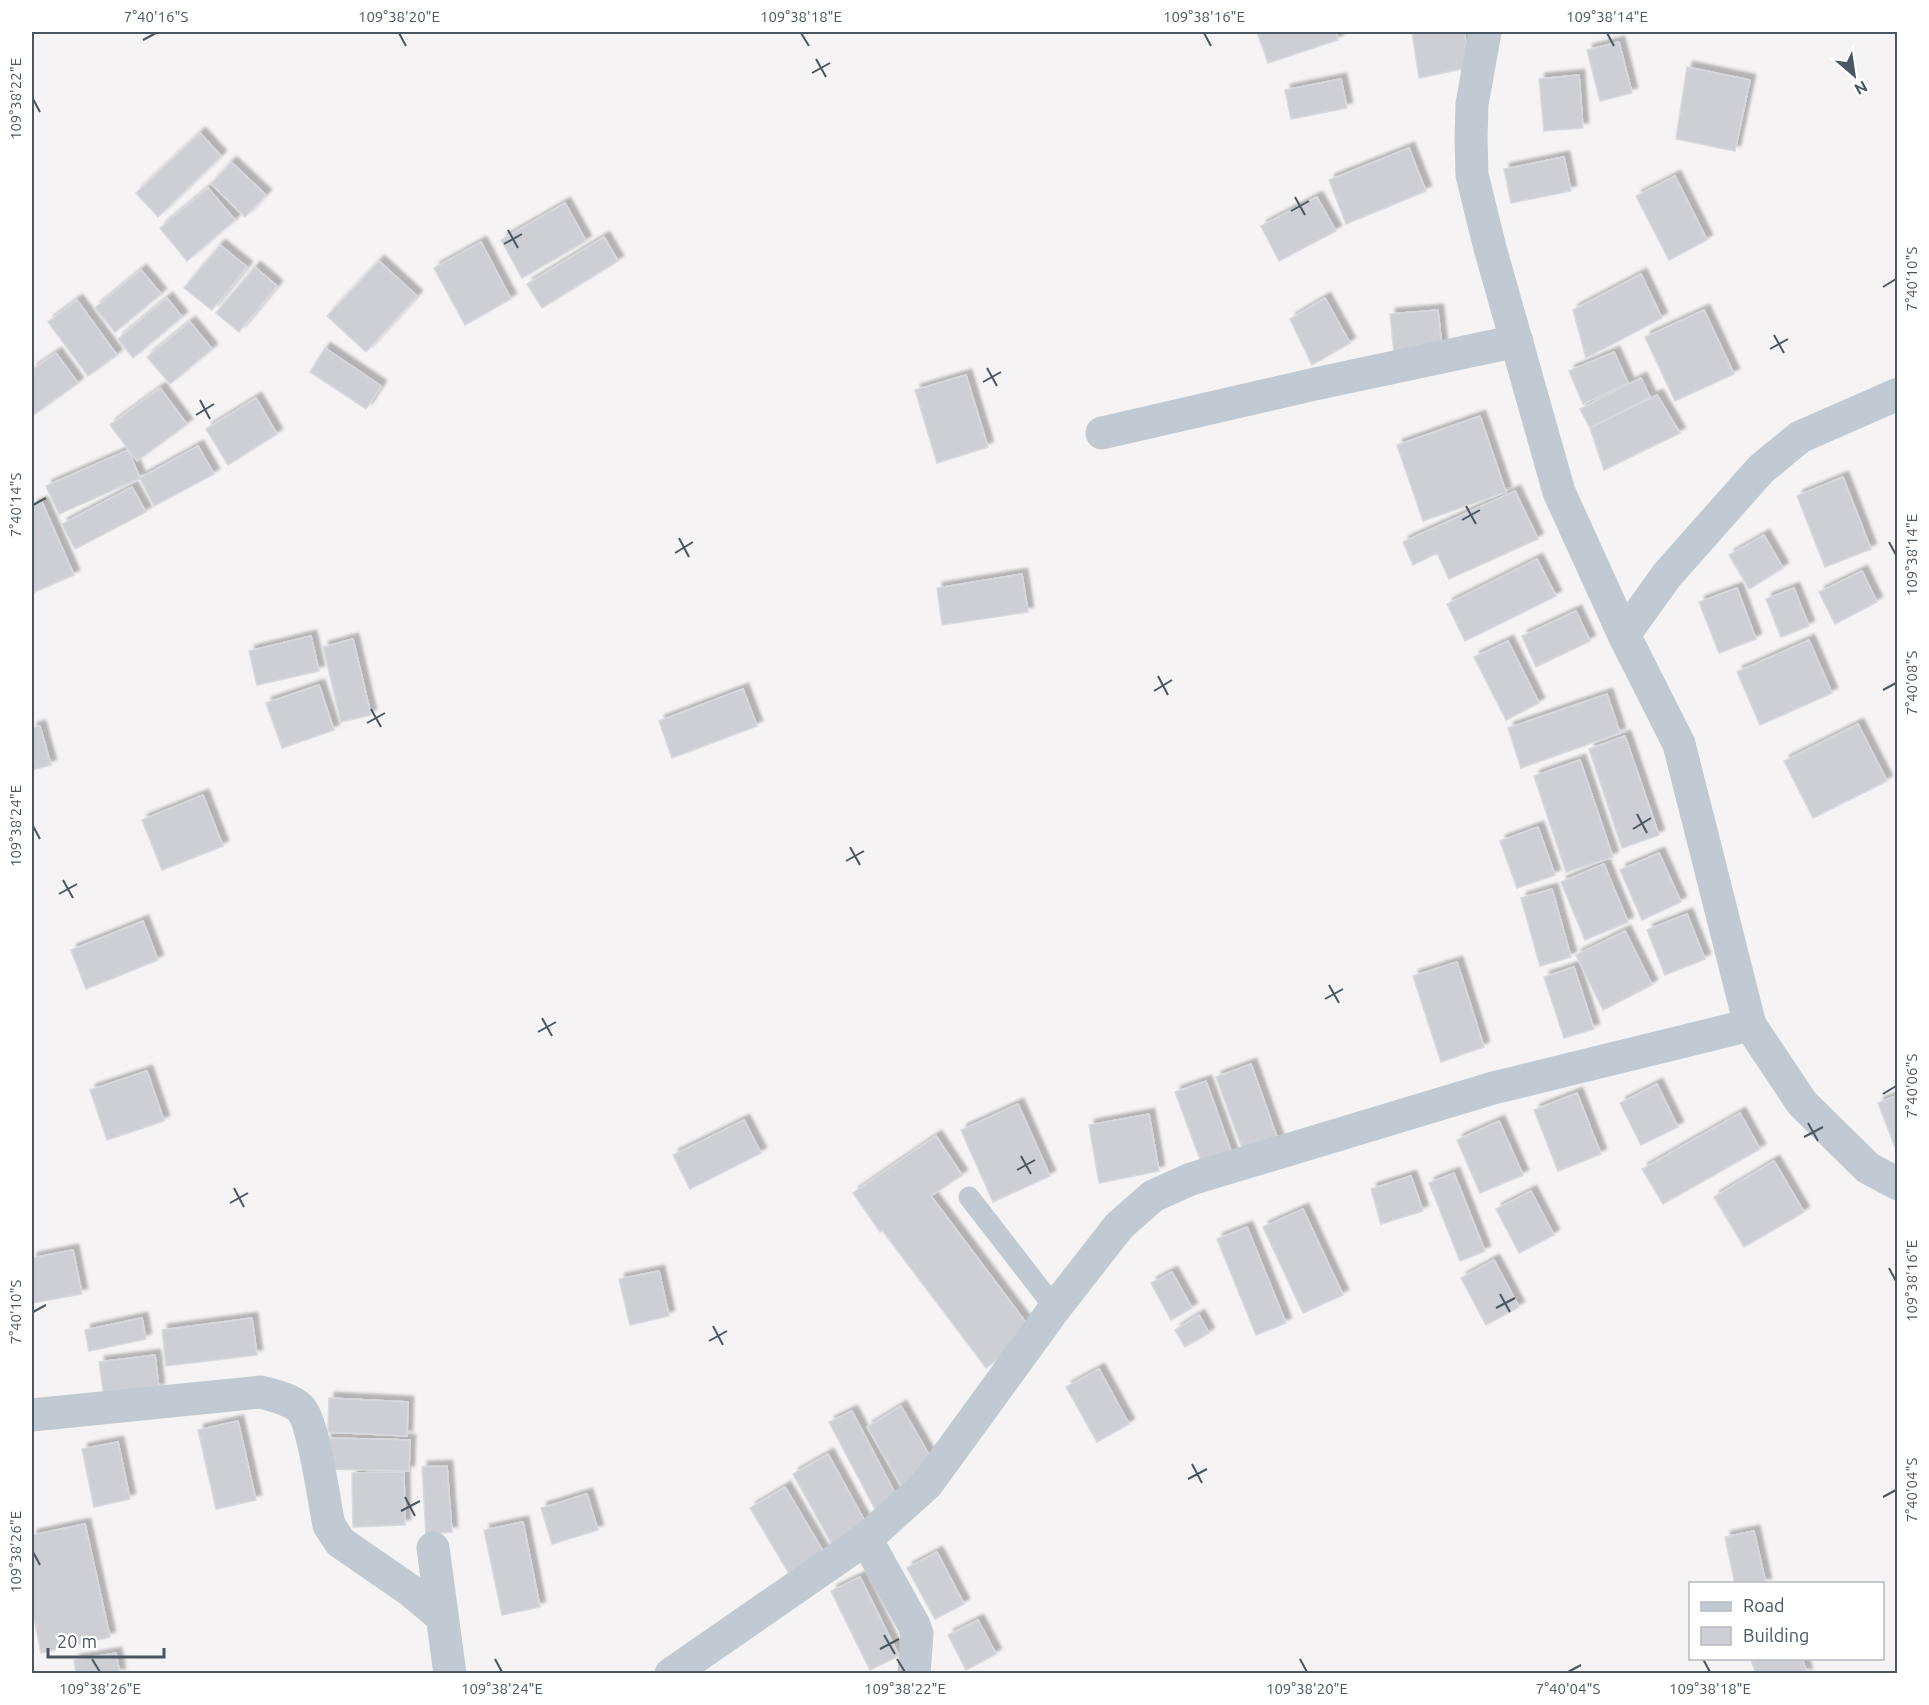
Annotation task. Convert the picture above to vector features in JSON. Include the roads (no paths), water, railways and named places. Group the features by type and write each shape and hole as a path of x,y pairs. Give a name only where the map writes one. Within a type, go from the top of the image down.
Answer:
{"street":[{"path":"1485,32 1472,104 1472,175 1490,248 1560,492 1624,635 1679,744 1750,1024 1802,1103 1868,1168 1898,1184"},
{"path":"1102,433 1517,341"},
{"path":"1624,635 1667,575 1761,469 1800,437 1898,394"},
{"path":"671,1674 866,1539 927,1484 1055,1308 1119,1226 1153,1196 1191,1179 1493,1088 1750,1024"},
{"path":"32,1415 261,1392 288,1400 299,1407 308,1422 329,1525 334,1535 355,1554 411,1591 441,1616"},
{"path":"866,1539 914,1625 916,1634 914,1674"},
{"path":"433,1548 450,1674"}],"lane":[{"path":"969,1197 1055,1308"}]}
